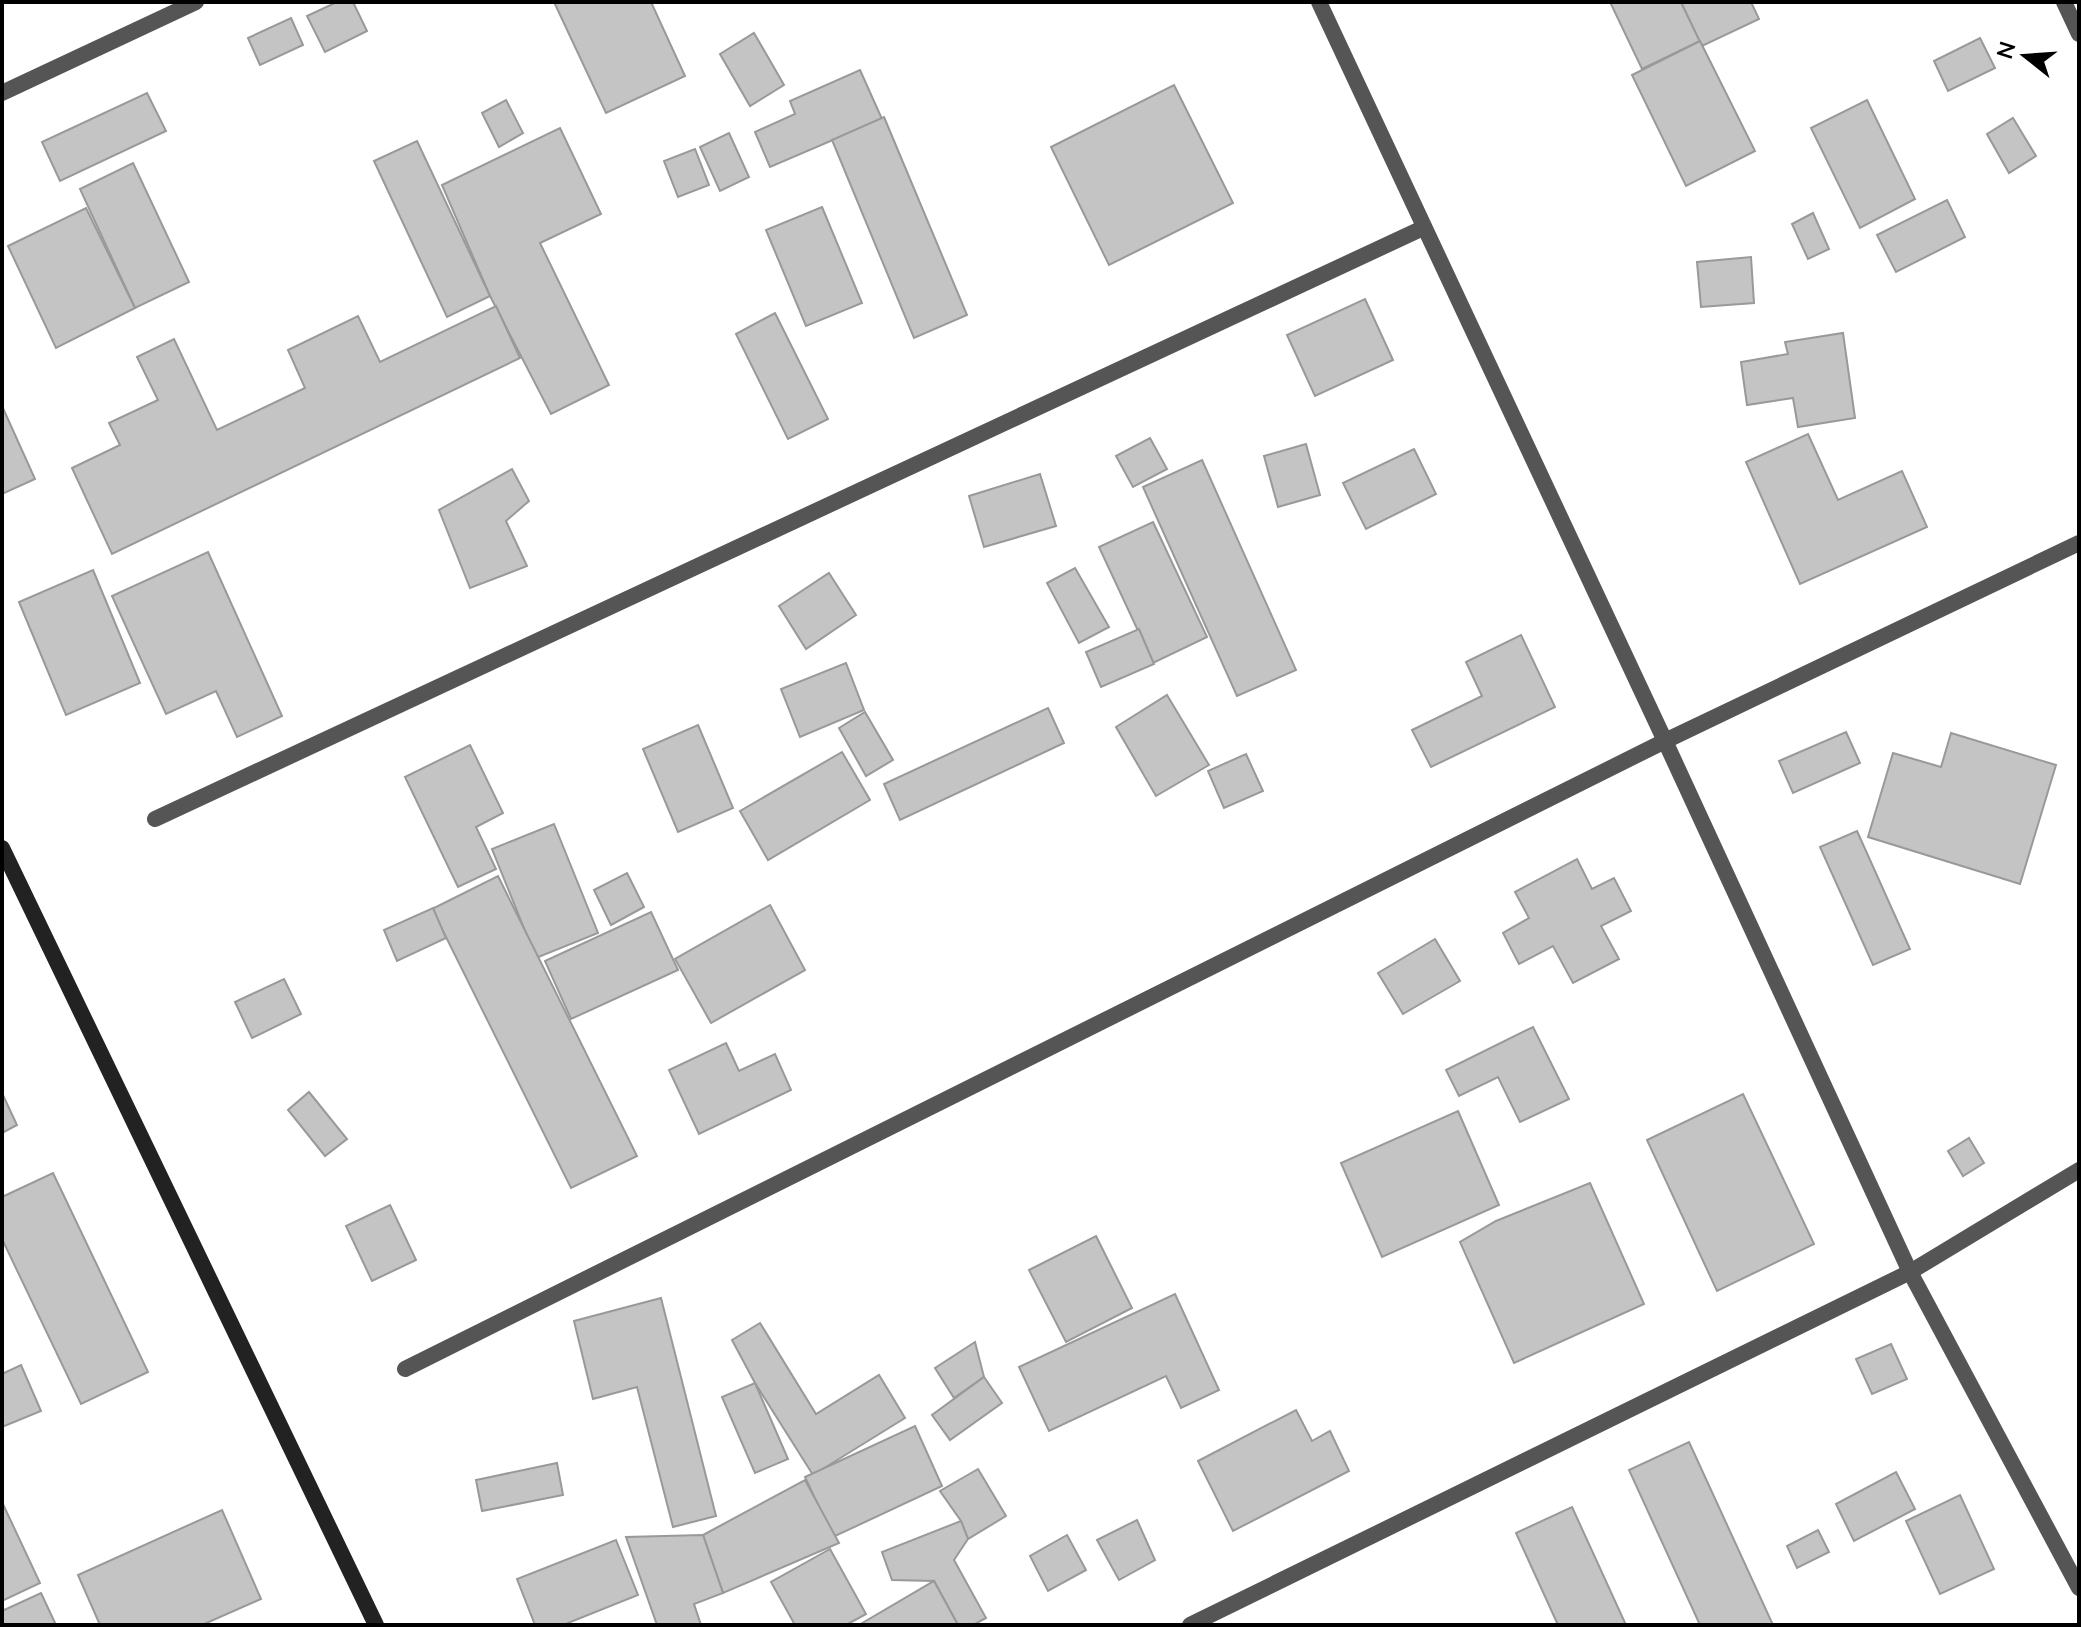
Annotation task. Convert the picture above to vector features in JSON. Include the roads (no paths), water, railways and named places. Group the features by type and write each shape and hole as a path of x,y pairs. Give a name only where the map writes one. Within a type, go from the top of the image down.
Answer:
{"street":[{"path":"2,93 196,2"},
{"path":"1319,2 1910,1272 2079,1588"},
{"path":"2064,2 2079,34"},
{"path":"155,819 1423,228"},
{"path":"405,1369 1665,741 2079,543"},
{"path":"2,848 376,1625"},
{"path":"1190,1625 1910,1272 2079,1170"}]}
